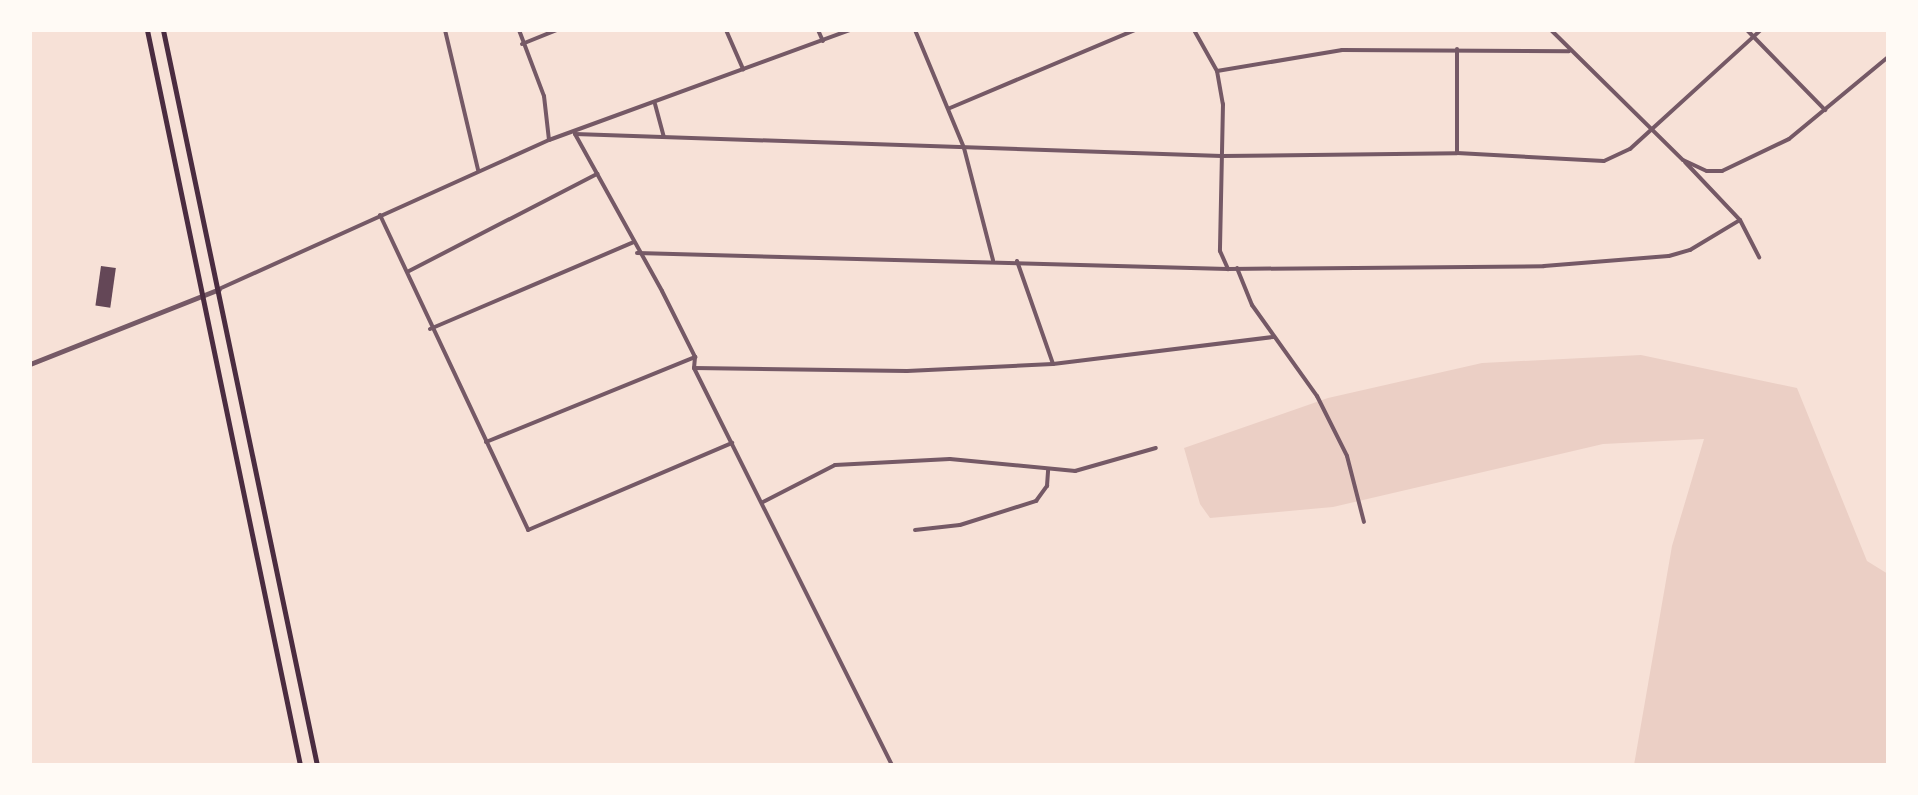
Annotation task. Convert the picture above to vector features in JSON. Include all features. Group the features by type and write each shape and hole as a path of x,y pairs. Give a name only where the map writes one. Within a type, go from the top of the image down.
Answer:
{"main road":[{"path":"147,30 300,765"},
{"path":"163,30 317,765"}],"street":[{"path":"445,30 478,170"},
{"path":"519,30 544,96 549,140"},
{"path":"522,44 556,30"},
{"path":"726,30 743,69"},
{"path":"818,30 823,41"},
{"path":"30,364 219,289 549,140 575,134 850,30"},
{"path":"915,30 950,108 964,148 993,260"},
{"path":"950,108 1135,30"},
{"path":"1194,30 1217,71 1222,156 1220,251 1228,269"},
{"path":"1551,30 1740,220 1759,257"},
{"path":"1747,30 1825,110"},
{"path":"575,134 1222,156 1457,153 1604,161 1630,149 1761,30"},
{"path":"1457,49 1457,153"},
{"path":"1217,71 1342,50 1570,51"},
{"path":"1683,160 1707,171 1722,171 1789,139 1888,57"},
{"path":"655,103 664,137"},
{"path":"575,134 695,357 694,368 892,765"},
{"path":"409,271 597,174"},
{"path":"380,214 409,271 430,329 528,530 732,443"},
{"path":"637,253 1372,270 1642,259 1690,250 1740,220"},
{"path":"430,329 632,243"},
{"path":"1017,261 1053,364"},
{"path":"1237,268 1252,305 1317,396 1347,456 1364,522"},
{"path":"694,368 907,371 1053,364 1273,337"},
{"path":"486,443 695,357"},
{"path":"763,502 835,465 950,459 1037,464 1048,470 1075,471 1156,448"},
{"path":"915,530 960,525 1036,501 1047,486 1048,470"}],"shaded area":[{"path":"1641,355 1797,388 1867,561 1888,574 1888,765 1634,765 1672,546 1704,439 1603,444 1333,507 1210,518 1200,504 1184,448 1328,398 1482,363"}],"building":[{"path":"101,266 116,268 110,308 95,306"}]}
